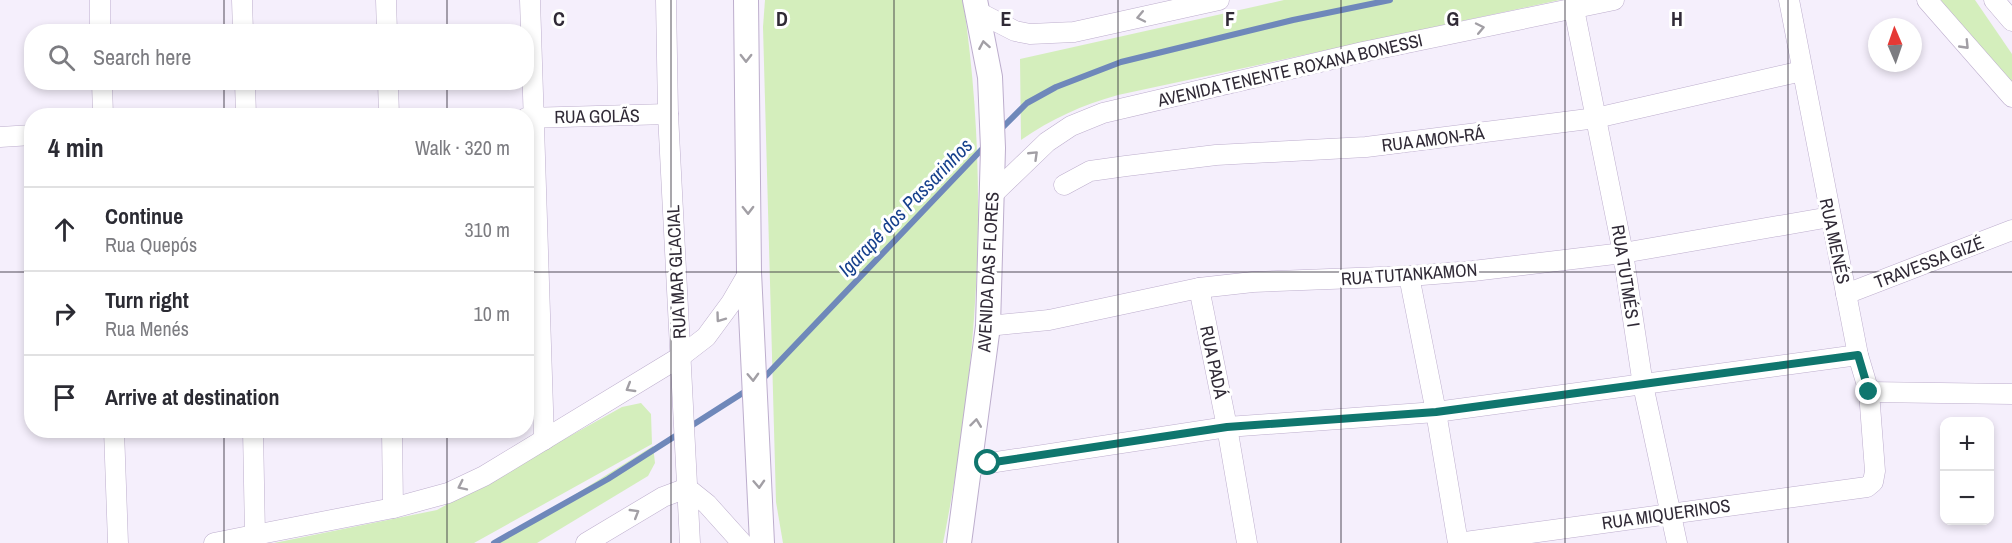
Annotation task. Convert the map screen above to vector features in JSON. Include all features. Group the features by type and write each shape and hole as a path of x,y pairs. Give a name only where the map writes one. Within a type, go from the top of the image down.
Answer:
{"main road":[{"path":"746,0 750,272 762,543"},
{"name":"AVENIDA DAS FLORES","path":"959,543 988,326 993,148 990,77 977,6"}],"street":[{"path":"100,0 100,24"},
{"path":"242,0 243,24"},
{"path":"386,0 387,24"},
{"path":"530,0 530,24"},
{"name":"RUA MAR GLACIAL","path":"666,0 668,114 690,543"},
{"path":"977,6 1015,31 1030,34 1074,32 1219,0"},
{"name":"AVENIDA TENENTE ROXANA BONESSI","path":"992,195 1047,142 1071,126 1103,113 1363,52 1614,0"},
{"name":"RUA MENÉS","path":"1789,0 1858,355 1869,392 1875,471 1873,482"},
{"path":"1927,0 2012,97"},
{"name":"RUA TUTMÉS I","path":"1574,9 1623,253 1643,385 1677,543"},
{"name":"RUA AMON-RÁ","path":"1064,185 1090,171 1126,166 1216,155 1366,147 1596,118 1802,71"},
{"path":"102,90 103,108"},
{"path":"245,90 246,108"},
{"path":"388,90 389,108"},
{"path":"530,90 530,108"},
{"name":"RUA GOLÃS","path":"534,118 668,114"},
{"path":"0,137 24,136"},
{"path":"534,210 544,440"},
{"name":"RUA TUTANKAMON","path":"988,326 1049,320 1199,288 1253,282 1409,276 1623,253 1830,217"},
{"name":"TRAVESSA GIZÉ","path":"1846,294 2012,230"},
{"path":"214,543 393,508 448,493 484,476 680,357 706,337 750,272"},
{"path":"1409,276 1436,412 1458,543"},
{"name":"RUA PADÁ","path":"1199,288 1227,427 1247,543"},
{"path":"970,466 1227,427 1436,412 1858,355"},
{"path":"1869,392 2012,394"},
{"path":"114,438 118,543"},
{"path":"253,438 255,535"},
{"path":"392,438 393,508"},
{"name":"RUA MIQUERINOS","path":"1458,543 1867,487 1873,482"},
{"path":"586,543 663,497 687,488 707,504 742,543"}],"green space":[{"path":"765,0 963,0 976,136 977,272 965,408 943,543 783,543 776,502 763,27"},
{"path":"1284,0 1560,0 1118,95 1067,113 1021,140 1020,59"},
{"path":"1941,0 1975,0 2012,54 2012,84 1950,18"},
{"path":"641,403 651,414 652,444 474,543 274,543 437,510 622,407"},
{"path":"653,446 655,463 648,476 537,543 497,543"}],"waterway":[{"name":"Igarapé dos Passarinhos","path":"998,132 1027,103 1056,87 1121,62 1293,20 1390,0"},
{"name":"Igarapé dos Passarinhos","path":"760,382 985,146"},
{"name":"Igarapé dos Passarinhos","path":"494,543 608,479 749,389"}],"route":[{"path":"988,463 1227,427 1436,412 1858,355 1869,392"}]}
